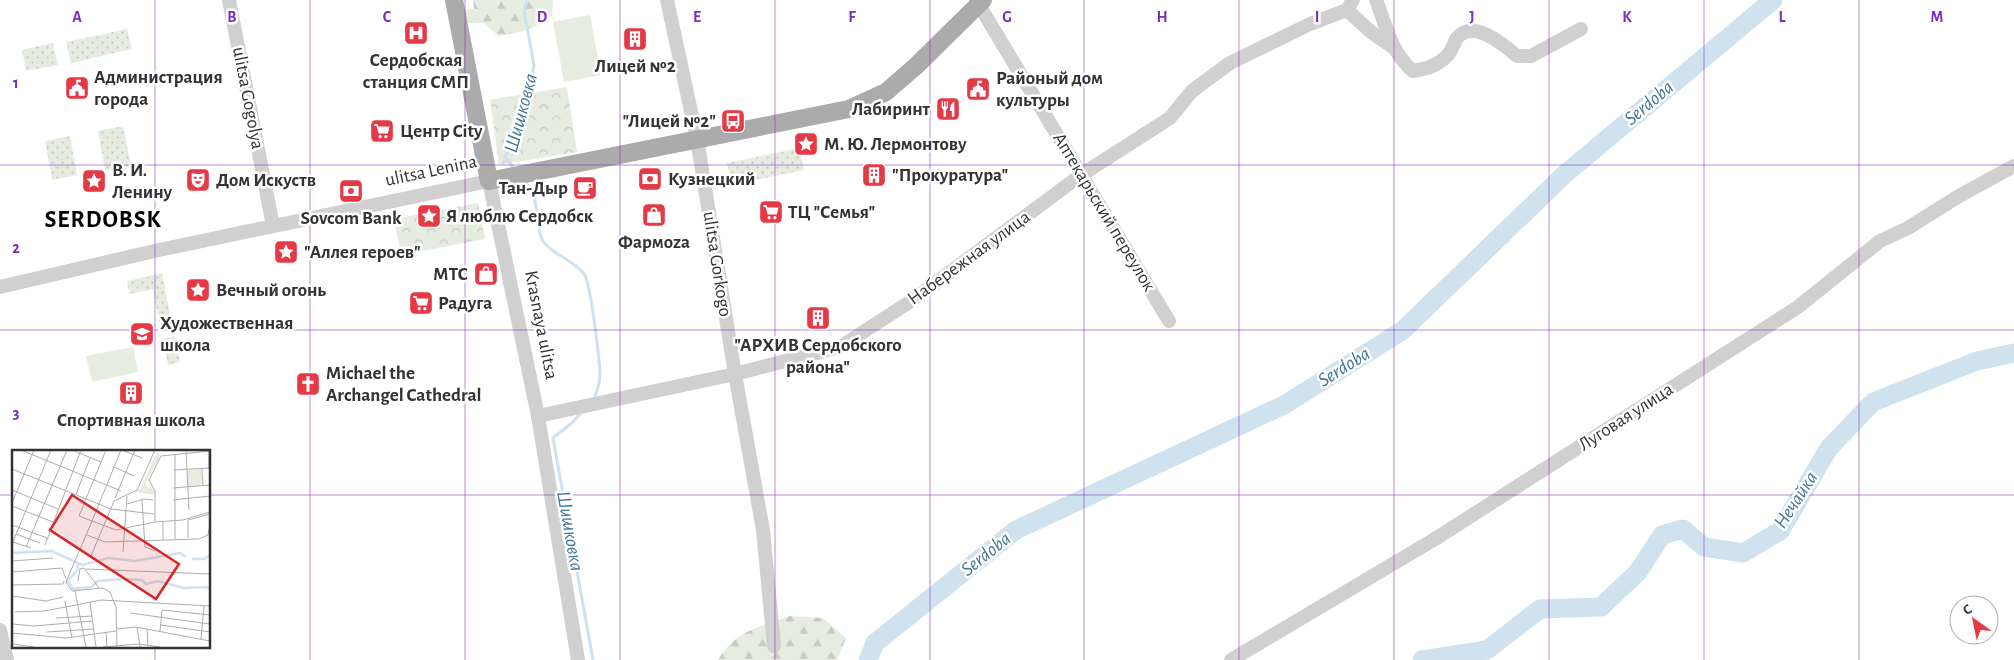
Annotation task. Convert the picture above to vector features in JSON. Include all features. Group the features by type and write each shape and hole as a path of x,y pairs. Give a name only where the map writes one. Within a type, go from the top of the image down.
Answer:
{"main road":[{"name":"Krasnaya ulitsa","path":"454,0 490,181"},
{"name":"ulitsa Lenina","path":"490,181 849,109 886,92 916,66 979,1"}],"street":[{"name":"ulitsa Gogolya","path":"229,0 273,226"},
{"name":"ulitsa Gorkogo","path":"667,0 697,139 735,374 763,530 774,646"},
{"path":"1376,0 1394,48 1406,65 1413,71 1431,68 1449,53 1458,37 1467,32 1480,32 1500,41 1517,56 1532,56 1581,30"},
{"name":"Аптекарьский переулок","path":"979,1 1169,321"},
{"path":"1350,5 1371,32 1394,48"},
{"name":"Набережная улица","path":"538,416 735,374 840,347 912,301 1081,175 1170,118 1192,91 1230,63 1350,5"},
{"name":"Луговая улица","path":"1231,660 1435,539 1798,308 1880,241 1908,228 1959,196 2014,166"},
{"name":"ulitsa Lenina","path":"0,287 159,250 490,181"},
{"name":"Krasnaya ulitsa","path":"490,181 538,416 578,660"},
{"path":"0,630 7,660"}],"green space":[{"path":"473,0 553,0 552,16 527,30 499,36 483,23 466,23 464,10 474,9"},
{"path":"590,15 601,75 564,82 553,22"},
{"path":"127,29 132,49 71,63 66,42"},
{"path":"53,43 58,65 26,71 22,50"},
{"path":"567,87 577,152 499,165 490,100"},
{"path":"123,126 131,166 105,170 98,131"},
{"path":"70,136 77,175 52,180 45,141"},
{"path":"799,148 804,170 732,185 727,163"},
{"path":"478,203 485,239 401,255 394,219"},
{"path":"162,273 171,320 159,322 153,289 129,294 127,281"},
{"path":"175,336 180,362 168,365 163,339"},
{"path":"133,347 138,372 92,382 86,356"},
{"path":"790,616 823,618 846,638 837,660 718,660 732,642 740,636 758,627"}],"waterway":[{"name":"Шишковка","path":"513,167 505,157 527,103 534,65 524,11 527,0"},
{"name":"Serdoba","path":"868,660 875,643 1016,530 1284,405 1402,331 1565,174 1773,0"},
{"name":"Шишковка","path":"526,183 534,196 539,230 544,242 548,247 579,269 587,280 600,373 595,396"},
{"name":"Нечайка","path":"1422,660 1487,650 1540,609 1601,607 1638,572 1662,535 1683,529 1704,547 1743,553 1780,531 1829,448 1873,402 1977,361 2014,353"},
{"name":"Шишковка","path":"580,414 553,438 593,660"}],"place":[{"name":"Сердобская станция СМП","path":"416,33"},
{"name":"Лицей №2","path":"635,39"},
{"name":"Администрация города","path":"77,88"},
{"name":"Районый дом культуры","path":"978,89"},
{"name":"Лабиринт","path":"948,109"},
{"name":"\"Лицей №2\"","path":"733,121"},
{"name":"Центр City","path":"382,131"},
{"name":"М. Ю. Лермонтову","path":"806,144"},
{"name":"\"Прокуратура\"","path":"874,175"},
{"name":"Кузнецкий","path":"650,179"},
{"name":"Дом Искуств","path":"198,180"},
{"name":"В. И. Ленину","path":"94,181"},
{"name":"Тан-Дыр","path":"585,188"},
{"name":"Sovcom Bank","path":"351,191"},
{"name":"ТЦ \"Семья\"","path":"771,212"},
{"name":"Фармоzа","path":"654,215"},
{"name":"Я люблю Сердобск","path":"429,216"},
{"name":"\"Аллея героев\"","path":"286,252"},
{"name":"МТС","path":"486,274"},
{"name":"Вечный огонь","path":"198,290"},
{"name":"Радуга","path":"421,303"},
{"name":"\"АРХИВ Сердобского района\"","path":"818,318"},
{"name":"Художественная школа","path":"142,334"},
{"name":"Michael the Archangel Cathedral","path":"308,384"},
{"name":"Спортивная школа","path":"131,393"}],"district":[{"name":"SERDOBSK","path":"103,220"}]}
